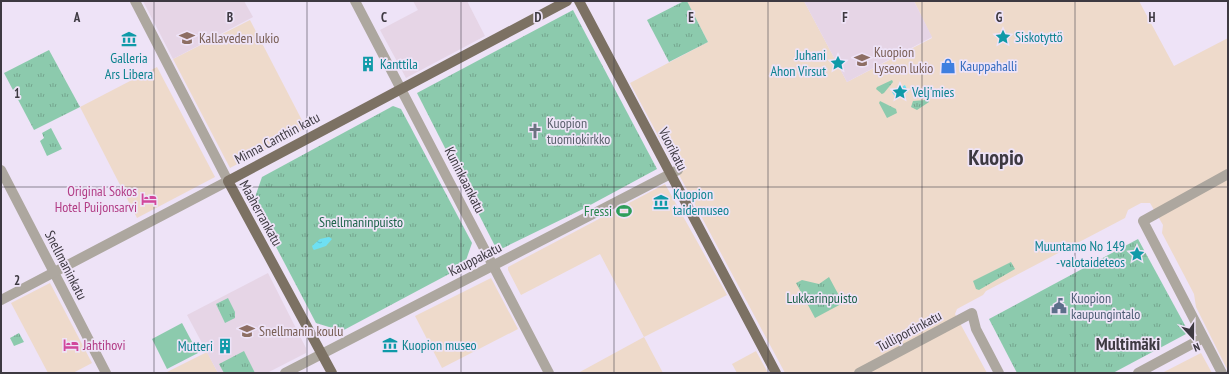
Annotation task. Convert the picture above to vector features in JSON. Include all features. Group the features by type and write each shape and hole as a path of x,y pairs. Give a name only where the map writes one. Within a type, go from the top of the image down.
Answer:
{"main road":[{"name":"Minna Canthin katu","path":"228,181 567,1"},
{"name":"Vuorikatu","path":"579,1 674,172 776,373"},
{"name":"Maaherrankatu","path":"228,181 332,373"}],"street":[{"name":"Maaherrankatu","path":"135,1 228,181"},
{"name":"Kuninkaankatu","path":"355,1 549,373"},
{"name":"Snellmaninkatu","path":"1,170 106,373"},
{"name":"Kauppakatu","path":"285,373 674,172"},
{"path":"1222,373 1143,221 1228,174"},
{"name":"Minna Canthin katu","path":"1,300 228,181"},
{"name":"Tulliportinkatu","path":"859,373 972,313 976,329 999,373"},
{"path":"1138,373 1203,338"}],"shaded area":[{"name":"Kallaveden lukio","path":"143,1 244,1 253,17 173,59"},
{"path":"413,1 467,1 485,36 406,78 380,30 418,10"},
{"path":"687,1 804,1 847,82 932,38 914,1 1139,1 1174,66 1228,38 1228,371 1196,307 1194,294 1162,233 1163,225 1150,203 1141,203 1128,210 1125,218 986,291 983,295 957,309 955,314 987,373 785,373 630,83 708,42"},
{"name":"Kuopion Lyseon lukio","path":"804,1 914,1 932,37 847,82"},
{"path":"250,20 306,128 230,168 173,59"},
{"path":"157,67 215,177 137,218 80,107"},
{"path":"665,184 727,295 644,337 600,254 521,295 508,270 508,267"},
{"name":"Snellmanin koulu","path":"268,273 306,348 306,353 267,373 218,373 187,315"},
{"path":"491,278 518,329 442,368 415,316"},
{"path":"50,283 92,363 73,373 48,373 11,303"},
{"path":"644,337 663,373 578,373"},
{"path":"756,351 768,373 737,373 732,364"},
{"path":"207,352 218,373 165,373"},
{"path":"1201,353 1212,373 1162,373 1197,355"}],"green space":[{"path":"684,1 687,1 708,42 669,62 647,20"},
{"path":"573,10 657,169 581,210 497,250 417,93"},
{"path":"49,50 80,107 34,130 4,73"},
{"path":"892,80 893,82 884,93 882,94 876,89 877,87"},
{"path":"929,100 929,102 917,110 911,107 913,101"},
{"path":"880,101 896,109 897,113 887,118 879,103"},
{"name":"Snellmaninpuisto","path":"393,106 401,109 472,243 464,266 342,331 316,323 253,203 262,177"},
{"path":"51,128 62,149 47,156 40,141 44,138 42,133"},
{"path":"1138,239 1187,329 1186,334 1113,373 1017,373 989,319"},
{"path":"1011,262 1015,269 979,290 976,289 973,281"},
{"name":"Lukkarinpuisto","path":"829,277 843,303 815,318 796,283 802,280 819,284"},
{"path":"228,298 235,312 235,318 225,323 216,304"},
{"path":"182,323 198,353 167,369 152,339"},
{"path":"19,333 24,342 14,346 10,338"},
{"path":"244,351 255,373 224,373 219,364"}],"water":[{"path":"905,85 908,92 896,98 892,92"},
{"path":"329,237 332,239 326,246 313,249 312,246 320,239"}],"place":[{"name":"Siskotyttö","path":"1003,37"},
{"name":"Kallaveden lukio","path":"187,38"},
{"name":"Galleria Ars Libera","path":"129,39"},
{"name":"Kuopion Lyseon lukio","path":"862,60"},
{"name":"Juhani Ahon Virsut","path":"838,63"},
{"name":"Kanttila","path":"368,64"},
{"name":"Kauppahalli","path":"948,66"},
{"name":"Velj'mies","path":"900,92"},
{"name":"Kuopion tuomiokirkko","path":"535,131"},
{"name":"Original Sokos Hotel Puijonsarvi","path":"149,199"},
{"name":"Kuopion taidemuseo","path":"661,202"},
{"name":"Fressi","path":"624,211"},
{"name":"Muuntamo No 149 -valotaideteos","path":"1137,254"},
{"name":"Kuopion kaupungintalo","path":"1059,306"},
{"name":"Snellmanin koulu","path":"247,331"},
{"name":"Jahtihovi","path":"71,345"},
{"name":"Kuopion museo","path":"390,345"},
{"name":"Mutteri","path":"225,346"}],"district":[{"name":"Kuopio","path":"996,157"},
{"name":"Multimäki","path":"1128,343"}]}
